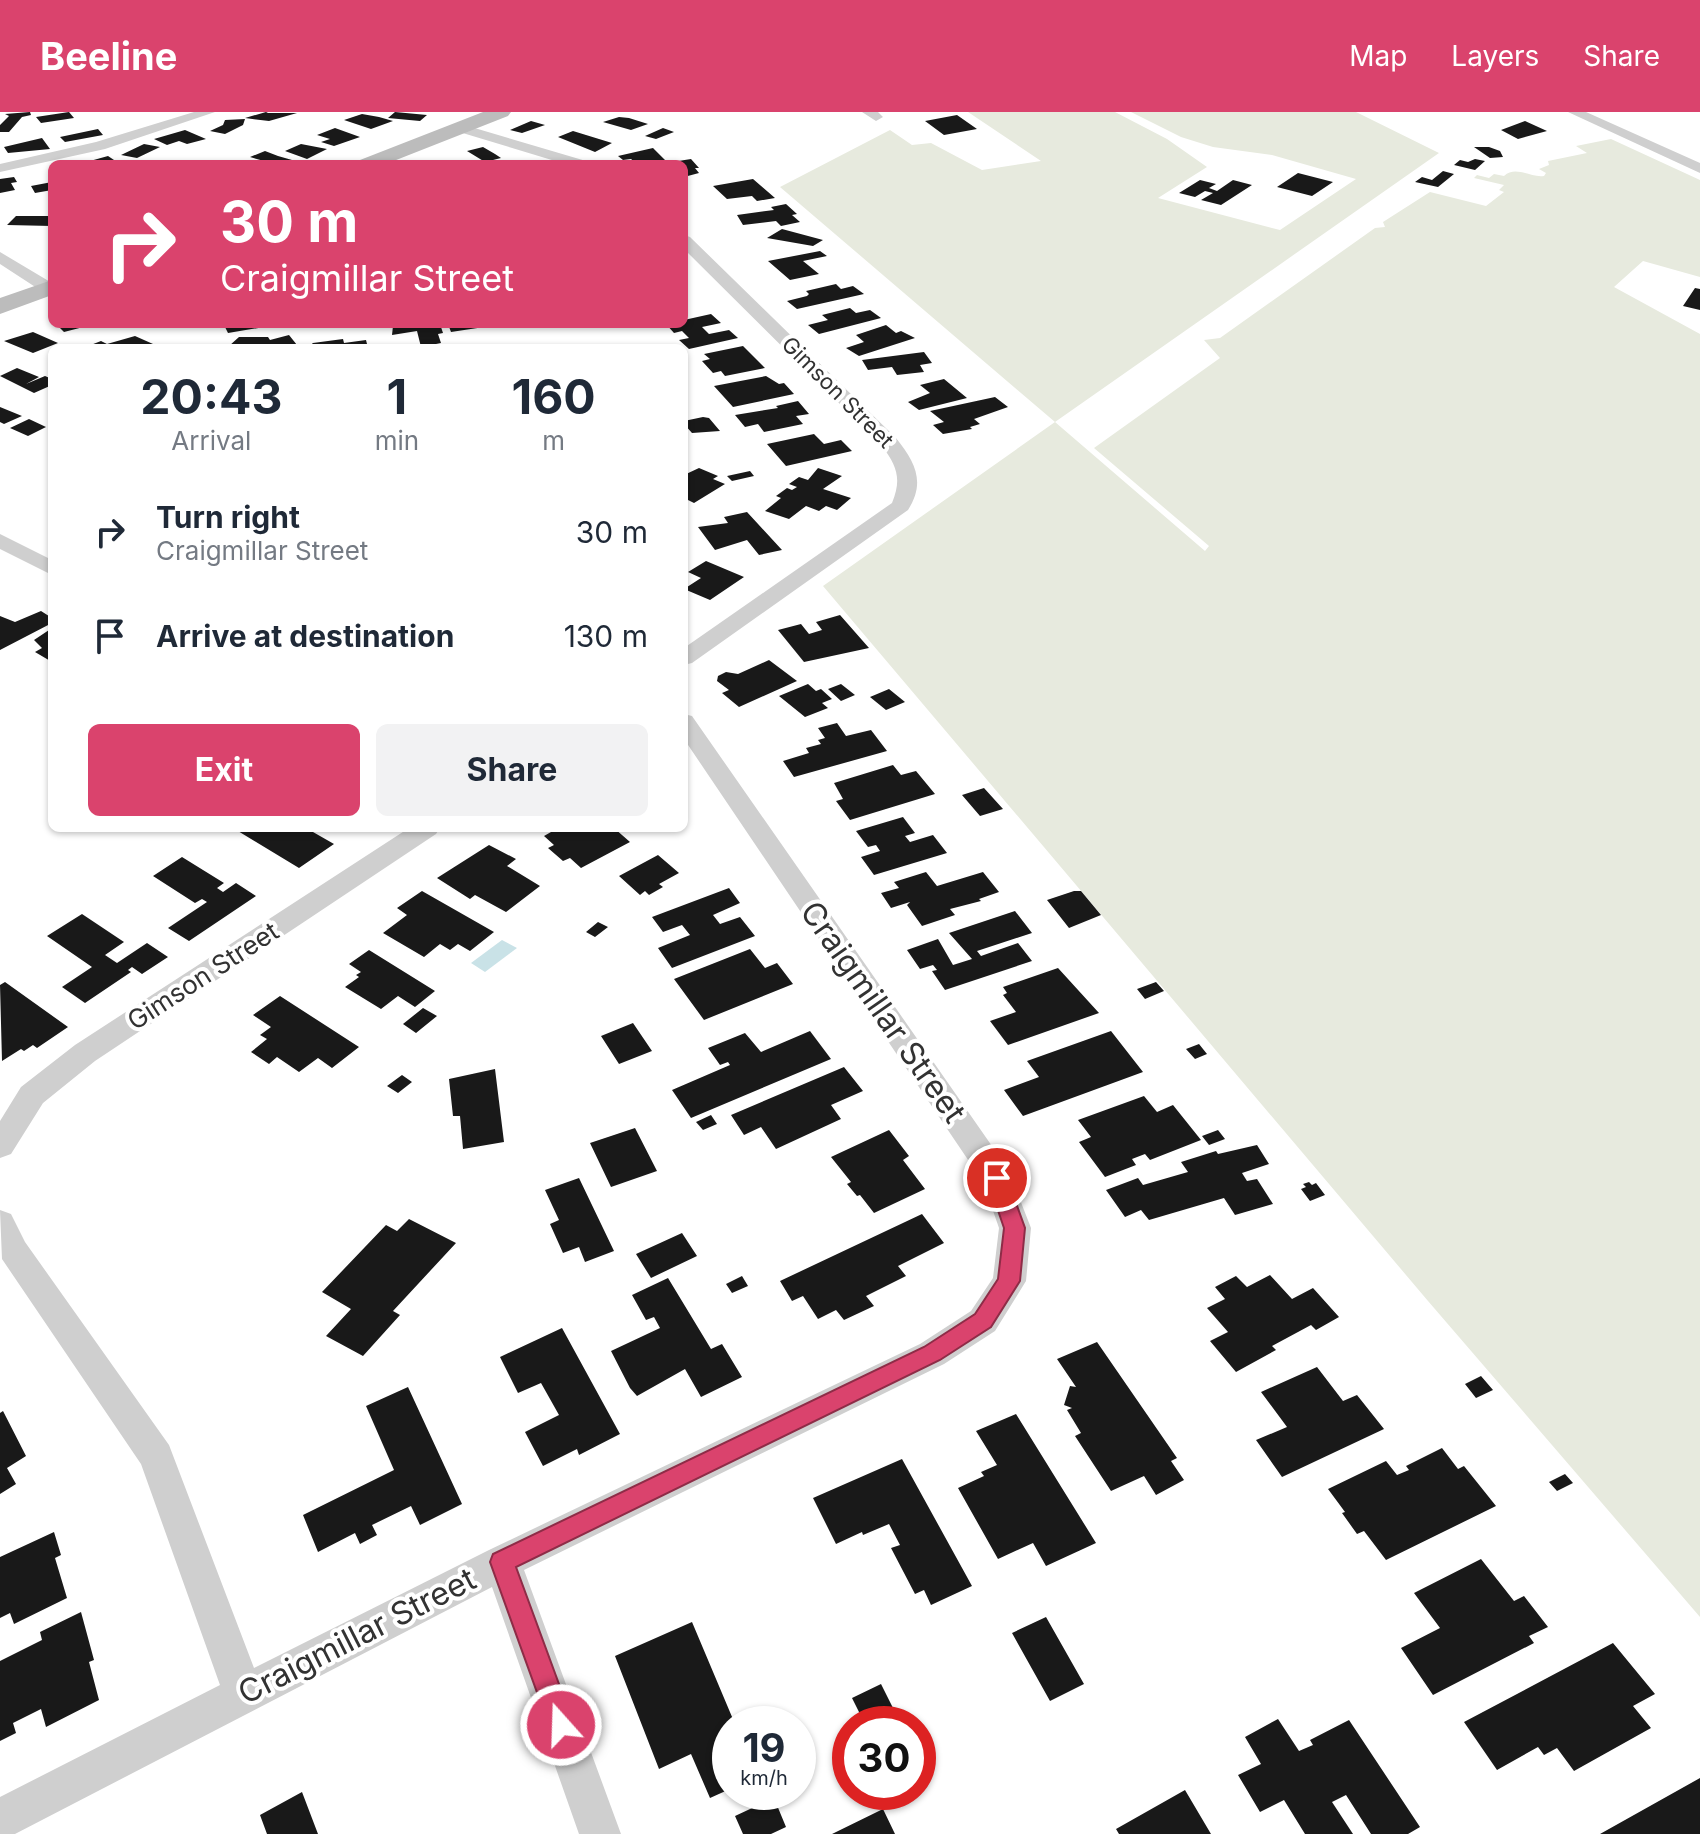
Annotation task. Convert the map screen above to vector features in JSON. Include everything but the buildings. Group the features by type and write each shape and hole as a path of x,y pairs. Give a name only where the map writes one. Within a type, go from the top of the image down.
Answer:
{"street":[{"path":"0,168 100,146 208,112"},
{"path":"377,160 501,112"},
{"path":"1575,112 1700,169"},
{"path":"461,128 568,160"},
{"name":"Gimson Street","path":"688,244 889,442 906,462 911,485 901,506 688,655"},
{"path":"0,257 48,286"},
{"path":"0,307 48,288"},
{"path":"0,540 48,567"},
{"name":"Craigmillar Street","path":"0,1819 502,1562 932,1354 983,1321 1009,1281 1015,1228 997,1178 688,727"},
{"name":"Gimson Street","path":"0,1146 32,1095 85,1053 421,832"},
{"path":"0,1223 13,1250 156,1456 243,1693"},
{"path":"502,1562 600,1834"}],"shaded area":[{"path":"968,112 1115,112 1167,139 1207,167 1158,198 1280,230 1356,179 1272,155 1213,147 1181,137 1131,112 1356,112 1439,153 1055,422 780,187 890,130 912,145 931,143 982,170 1041,161"},
{"path":"1611,139 1700,180 1700,277 1643,261 1614,287 1700,334 1700,1617 1428,1301 823,586 1055,422 1205,551 1209,546 1094,448 1220,358 1204,340 1220,338 1375,228 1385,227 1383,222 1430,192 1486,206 1504,192 1499,190 1504,185 1474,178 1477,175 1489,178 1494,174 1504,176 1518,172 1544,176 1546,173 1539,169 1549,165 1548,161 1587,153 1576,146"}],"water":[{"path":"502,940 517,948 485,972 471,963"}],"route":[{"path":"561,1725 502,1562 932,1354 983,1321 1009,1281 1015,1228 997,1178"}]}
